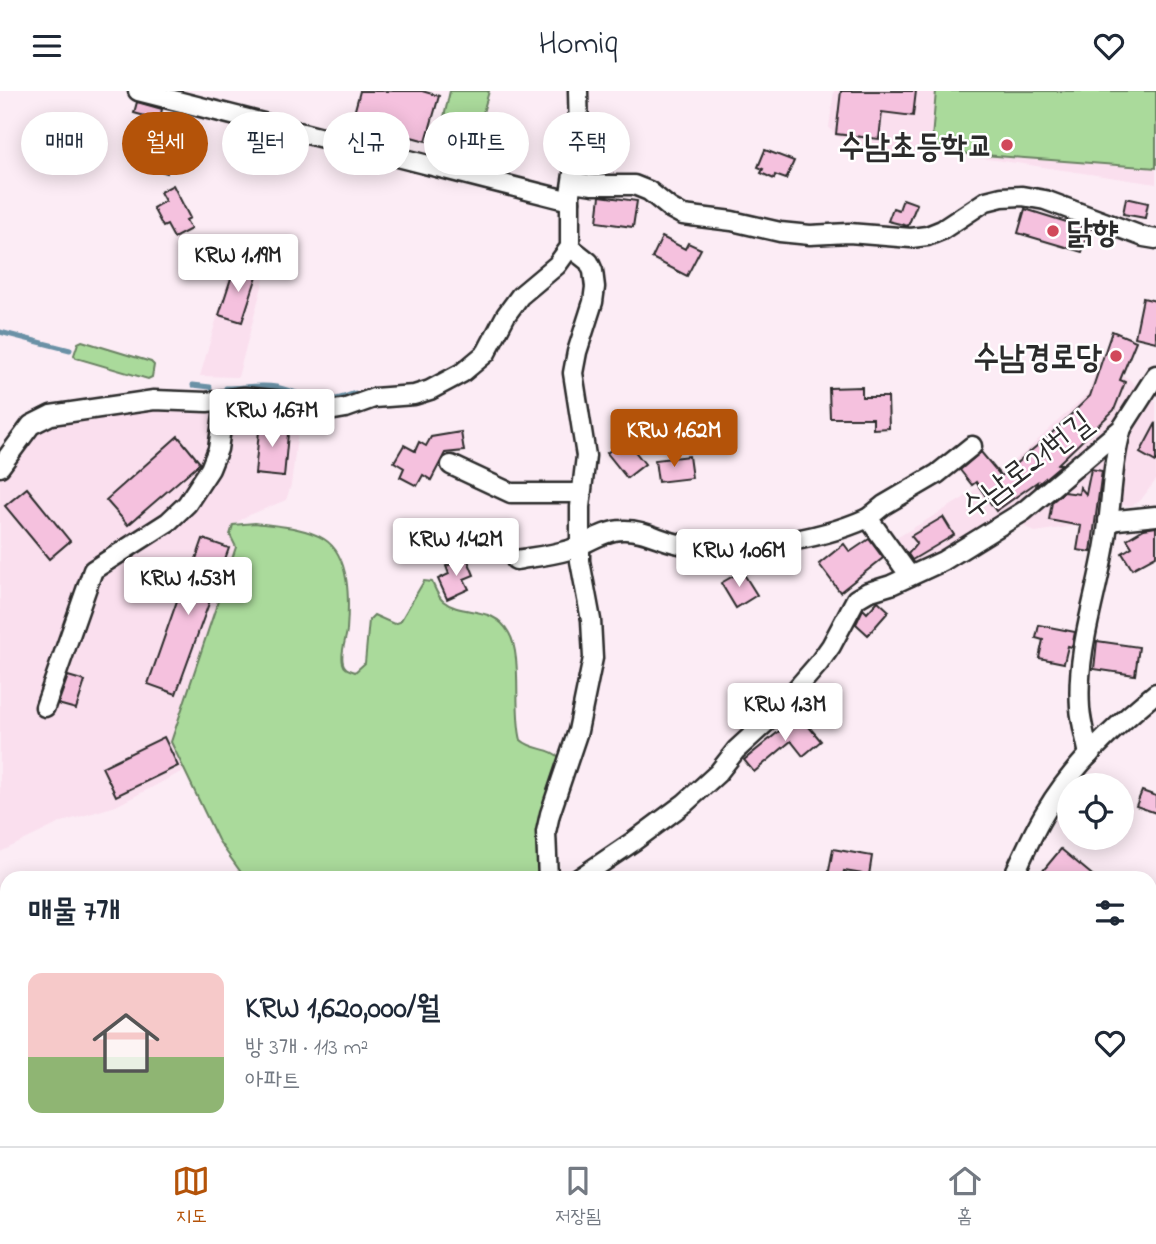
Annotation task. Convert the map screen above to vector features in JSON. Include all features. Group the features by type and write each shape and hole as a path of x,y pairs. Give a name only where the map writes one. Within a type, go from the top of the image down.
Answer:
{"street":[{"path":"138,91 570,201"},
{"path":"0,467 32,425 51,415 154,400 225,401 244,397 285,401 302,409 323,412 346,408 374,398 414,395 430,390 462,373 486,353 520,296 557,265 570,247 570,201 579,134 578,91"},
{"path":"573,182 634,185 649,191 683,215 810,235 849,233 911,238 927,236 942,230 986,201 1021,196 1045,200 1156,239"},
{"path":"548,871 547,832 550,814 578,731 593,658 591,620 580,561 581,493 586,456 573,373 595,287 589,262 570,247"},
{"name":"수남로21번길","path":"590,871 685,803 718,773 736,750 773,716 819,663 856,599 943,561 1024,511 1122,428 1156,375"},
{"path":"46,707 93,570 168,522 187,504 210,469 218,449 225,401"},
{"path":"1089,755 1080,708 1081,661 1091,601 1105,545 1115,451 1122,428"},
{"path":"516,560 569,550 620,530 634,530 685,545 757,544 821,535 844,529 868,518 884,505 937,474 972,446"},
{"path":"451,465 511,493 581,493"},
{"path":"1108,521 1156,516"},
{"path":"868,518 910,576"},
{"path":"1016,871 1045,811 1066,781 1089,755 1156,693"}],"shaded area":[{"name":"수남초등학교","path":"834,91 1156,91 1156,184 996,160 927,153 881,154 836,136 829,127"},
{"path":"233,262 266,271 238,377 200,376"},
{"path":"1097,367 1128,378 1139,389 1106,432 1015,509 918,566 910,562 898,544 898,537 962,499 1025,452 1088,393"},
{"path":"1149,398 1156,402 1156,480 1140,501 1131,506 1122,505 1116,499 1124,449 1131,429"},
{"path":"238,406 276,411 295,418 298,430 291,485 286,500 245,517 233,526 230,535 236,547 171,742 185,770 116,806 62,822 0,852 0,479 11,469 29,438 46,424 137,407"},
{"path":"1101,458 1108,469 1099,527 1075,526 1035,532 1025,527 1023,519 1095,459"}],"green space":[{"path":"450,91 489,91 483,112 445,112"},
{"name":"수남초등학교","path":"936,91 1156,91 1156,168 931,151"},
{"path":"82,341 151,362 154,365 152,377 148,379 76,358 74,355 78,343"},
{"path":"255,523 291,528 316,535 333,547 344,568 348,593 347,630 342,659 349,670 355,672 365,663 369,620 374,615 394,624 400,622 424,581 432,582 441,599 451,606 486,614 502,624 509,633 516,656 521,740 561,759 544,871 240,871 218,840 171,742 236,547 230,535 233,525"}],"building":[{"path":"360,91 422,91 439,96 434,112 424,112 424,140 410,137 410,112 354,112"},
{"path":"841,91 916,91 913,116 882,112 879,139 836,134"},
{"path":"137,102 162,109 161,112 134,112"},
{"path":"765,150 794,161 786,179 775,175 774,179 761,173 763,169 758,167"},
{"path":"173,185 190,218 186,220 191,229 174,238 167,225 163,227 153,208 165,201 160,192"},
{"path":"600,196 637,201 633,227 597,222"},
{"path":"1126,198 1148,203 1145,218 1123,214"},
{"path":"903,199 917,204 908,226 888,221 893,208 899,210"},
{"path":"1025,209 1089,229 1082,252 1018,233"},
{"path":"662,237 685,249 688,243 701,249 687,276 652,258"},
{"path":"235,266 258,273 242,322 219,315"},
{"path":"1143,298 1156,301 1156,342 1135,337"},
{"path":"1112,331 1136,341 1120,380 1125,382 1114,410 1058,464 1062,464 1036,486 1037,482 996,511 976,482 972,485 960,470 981,452 1001,476 1051,434 1090,396"},
{"path":"862,387 862,397 888,397 889,428 873,429 873,418 830,418 829,388"},
{"path":"260,420 289,423 284,477 255,474"},
{"path":"1156,423 1156,462 1140,453"},
{"path":"461,432 464,451 445,453 431,480 423,475 417,486 400,477 404,468 394,462 404,445 415,451 419,442 426,446 431,437"},
{"path":"178,436 200,463 128,525 106,500"},
{"path":"625,439 645,464 627,478 607,453"},
{"path":"689,456 692,478 658,482 655,460"},
{"path":"1091,469 1102,471 1091,552 1077,550 1081,526 1049,520 1052,502 1064,492 1079,494 1080,487 1086,494"},
{"path":"27,488 70,541 49,559 5,506"},
{"path":"943,517 954,535 912,560 908,554 917,543 911,536"},
{"path":"1156,527 1156,556 1132,569 1122,553 1132,547 1127,539 1144,529"},
{"path":"203,539 229,548 176,694 148,684 185,578 189,579"},
{"path":"869,539 883,558 840,592 819,564 844,544 850,552"},
{"path":"467,558 474,575 464,579 469,589 447,599 438,579 449,574 446,566"},
{"path":"742,571 757,595 736,608 721,583"},
{"path":"878,601 889,611 868,635 856,624 863,609 867,613"},
{"path":"1039,625 1075,632 1072,647 1068,646 1064,663 1039,658 1043,640 1036,638"},
{"path":"1097,641 1139,647 1135,675 1094,669"},
{"path":"68,676 85,681 76,709 58,704"},
{"path":"799,715 821,741 803,756 791,741 754,772 744,760"},
{"path":"164,737 178,766 116,796 102,767"},
{"path":"1142,791 1156,796 1156,813 1136,806"},
{"path":"833,849 872,856 870,871 829,871"},
{"path":"1062,850 1087,871 1043,871"}],"waterway":[{"path":"0,332 70,350"},
{"path":"193,385 210,387"},
{"path":"226,388 270,386 321,400 355,393"}],"place":[{"name":"수남초등학교","path":"1007,145"},
{"name":"닭향","path":"1053,231"},
{"name":"수남경로당","path":"1116,356"}]}
